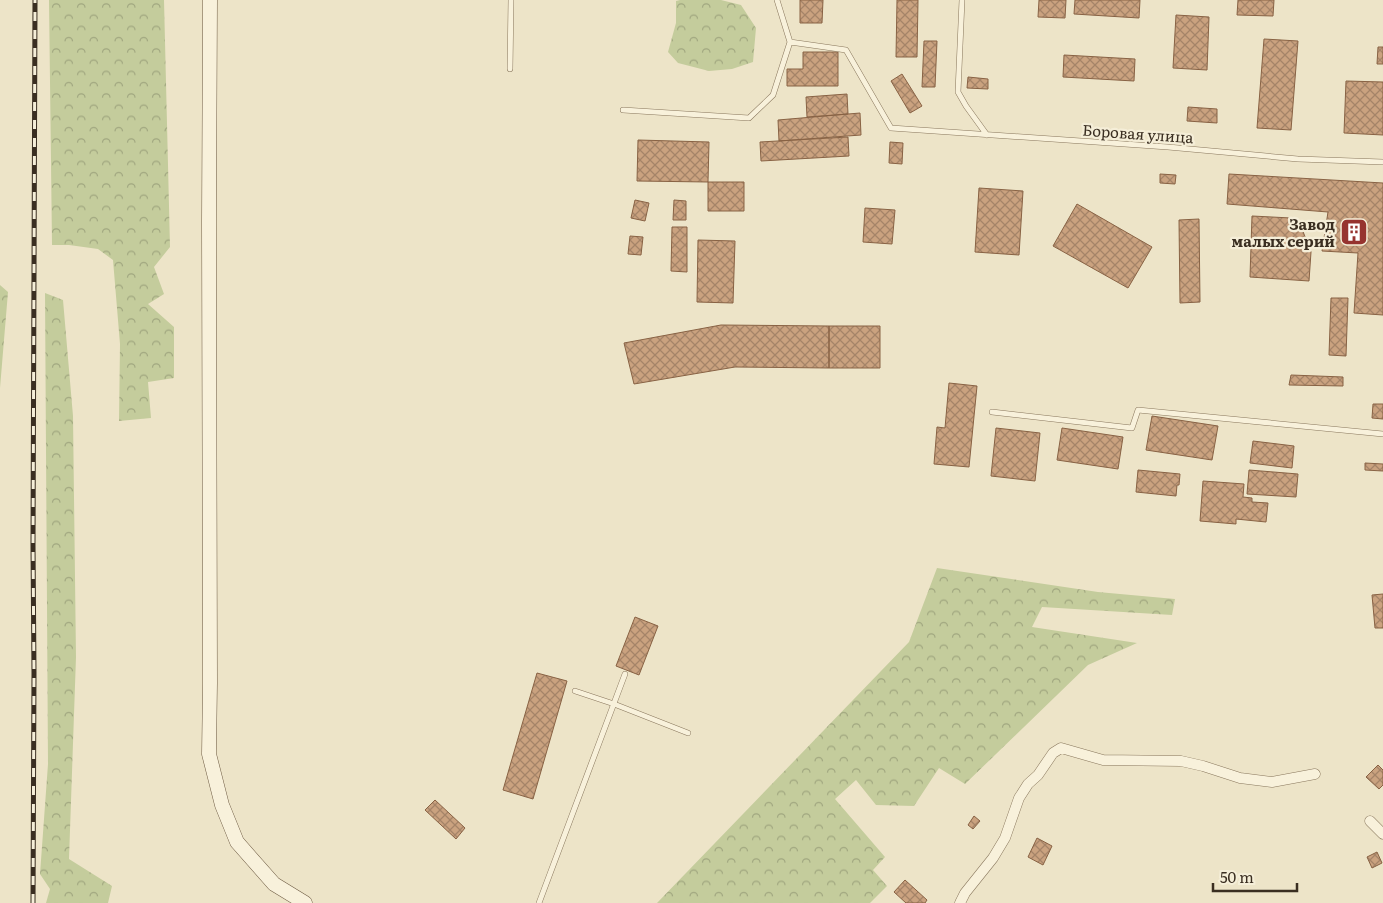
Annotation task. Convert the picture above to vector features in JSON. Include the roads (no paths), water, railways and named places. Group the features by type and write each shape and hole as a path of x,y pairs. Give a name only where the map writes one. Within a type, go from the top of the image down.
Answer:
{"street":[{"path":"210,0 209,754 222,805 237,842 274,884 305,903"},
{"path":"960,903 965,893 1001,845 1019,798 1028,784 1038,775 1053,754 1061,748 1103,760 1181,761 1240,778 1272,782 1315,774"},
{"path":"1370,821 1383,834"}],"lane":[{"path":"510,69 511,0"},
{"path":"623,110 749,118 773,95 790,42 778,0"},
{"path":"962,0 958,92 988,135"},
{"name":"Боровая улица","path":"790,42 846,50 890,128 1168,147 1298,159 1383,162"},
{"path":"992,412 1132,428 1138,410 1383,434"},
{"path":"539,903 625,674"},
{"path":"575,691 688,733"}],"railway":[{"path":"33,903 35,0"}],"place":[{"name":"Завод малых серий","path":"1354,232"}]}
